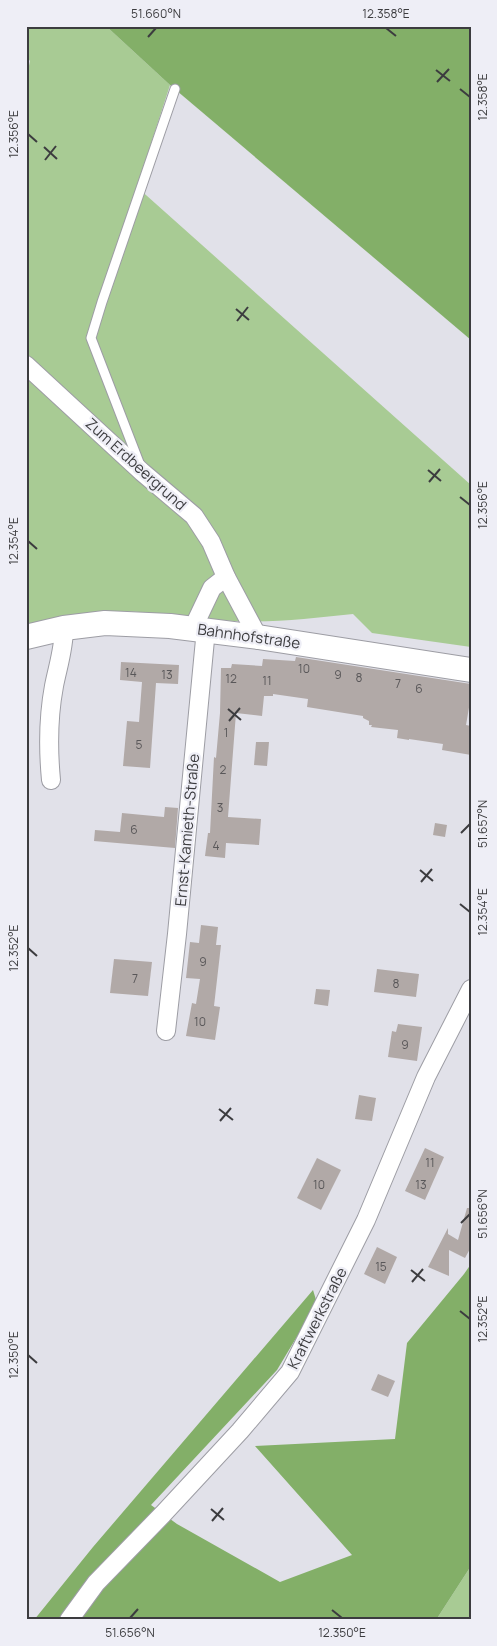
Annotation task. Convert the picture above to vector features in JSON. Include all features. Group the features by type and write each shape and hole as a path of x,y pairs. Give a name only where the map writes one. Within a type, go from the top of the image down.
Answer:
{"main road":[{"name":"Bahnhofstraße","path":"26,637 64,628 105,624 126,623 199,628 471,670"}],"street":[{"name":"Zum Erdbeergrund","path":"26,365 142,472 194,516 211,542 226,577 258,637"},
{"path":"199,628 212,588 226,577"},
{"path":"51,780 48,752 50,711 64,644 64,628"},
{"name":"Ernst-Kamieth-Straße","path":"166,1031 178,924 199,628"},
{"name":"Kraftwerkstraße","path":"69,1620 96,1583 221,1452 290,1372 366,1220 426,1077 471,989"}],"lane":[{"path":"142,472 91,338 176,89"}],"green space":[{"path":"26,26 106,26 170,85 137,187 471,485 471,647 372,633 353,614 294,620 249,621 121,611 65,617 26,626 26,80 30,61 26,56"},
{"path":"106,26 471,26 471,340 170,85"},
{"path":"471,1264 471,1569 469,1569 436,1620 34,1620 93,1547 313,1290 317,1303 277,1370 151,1505 177,1524 280,1582 352,1555 255,1446 395,1439 407,1343"},
{"path":"469,1569 471,1569 471,1620 436,1620"}],"building":[{"path":"296,657 471,684 466,725 471,726 471,755 442,750 443,744 397,738 398,730 371,727 372,725 369,725 369,721 363,718 363,716 307,707 308,699 273,694 273,696 264,696 262,716 236,713 228,817 261,819 259,845 226,843 225,858 205,856 208,833 210,833 214,757 216,758 220,713 221,668 231,668 232,664 262,666 263,659 295,661"},
{"path":"121,662 179,665 178,684 156,683 150,768 123,766 127,721 139,722 142,682 120,680"},
{"path":"256,742 269,742 267,766 254,765"},
{"path":"165,807 178,808 175,848 94,841 95,830 120,832 122,813 164,817"},
{"path":"435,823 447,825 445,837 433,835"},
{"path":"201,925 218,927 216,945 221,945 214,1006 220,1007 215,1040 186,1036 192,1003 196,1004 200,979 186,978 190,942 199,943"},
{"path":"114,959 152,962 148,996 110,993"},
{"path":"377,969 419,974 416,997 374,992"},
{"path":"316,989 330,990 328,1006 314,1004"},
{"path":"398,1024 422,1027 417,1061 388,1057 392,1031 396,1032"},
{"path":"359,1095 376,1098 372,1121 355,1119"},
{"path":"425,1148 444,1157 425,1200 405,1191"},
{"path":"317,1158 341,1170 321,1210 297,1198"},
{"path":"467,1208 471,1208 471,1247 465,1258 449,1250 449,1276 428,1267 448,1228 448,1234 458,1240"},
{"path":"377,1247 397,1257 385,1284 364,1274"},
{"path":"378,1374 395,1381 388,1397 371,1390"}]}
